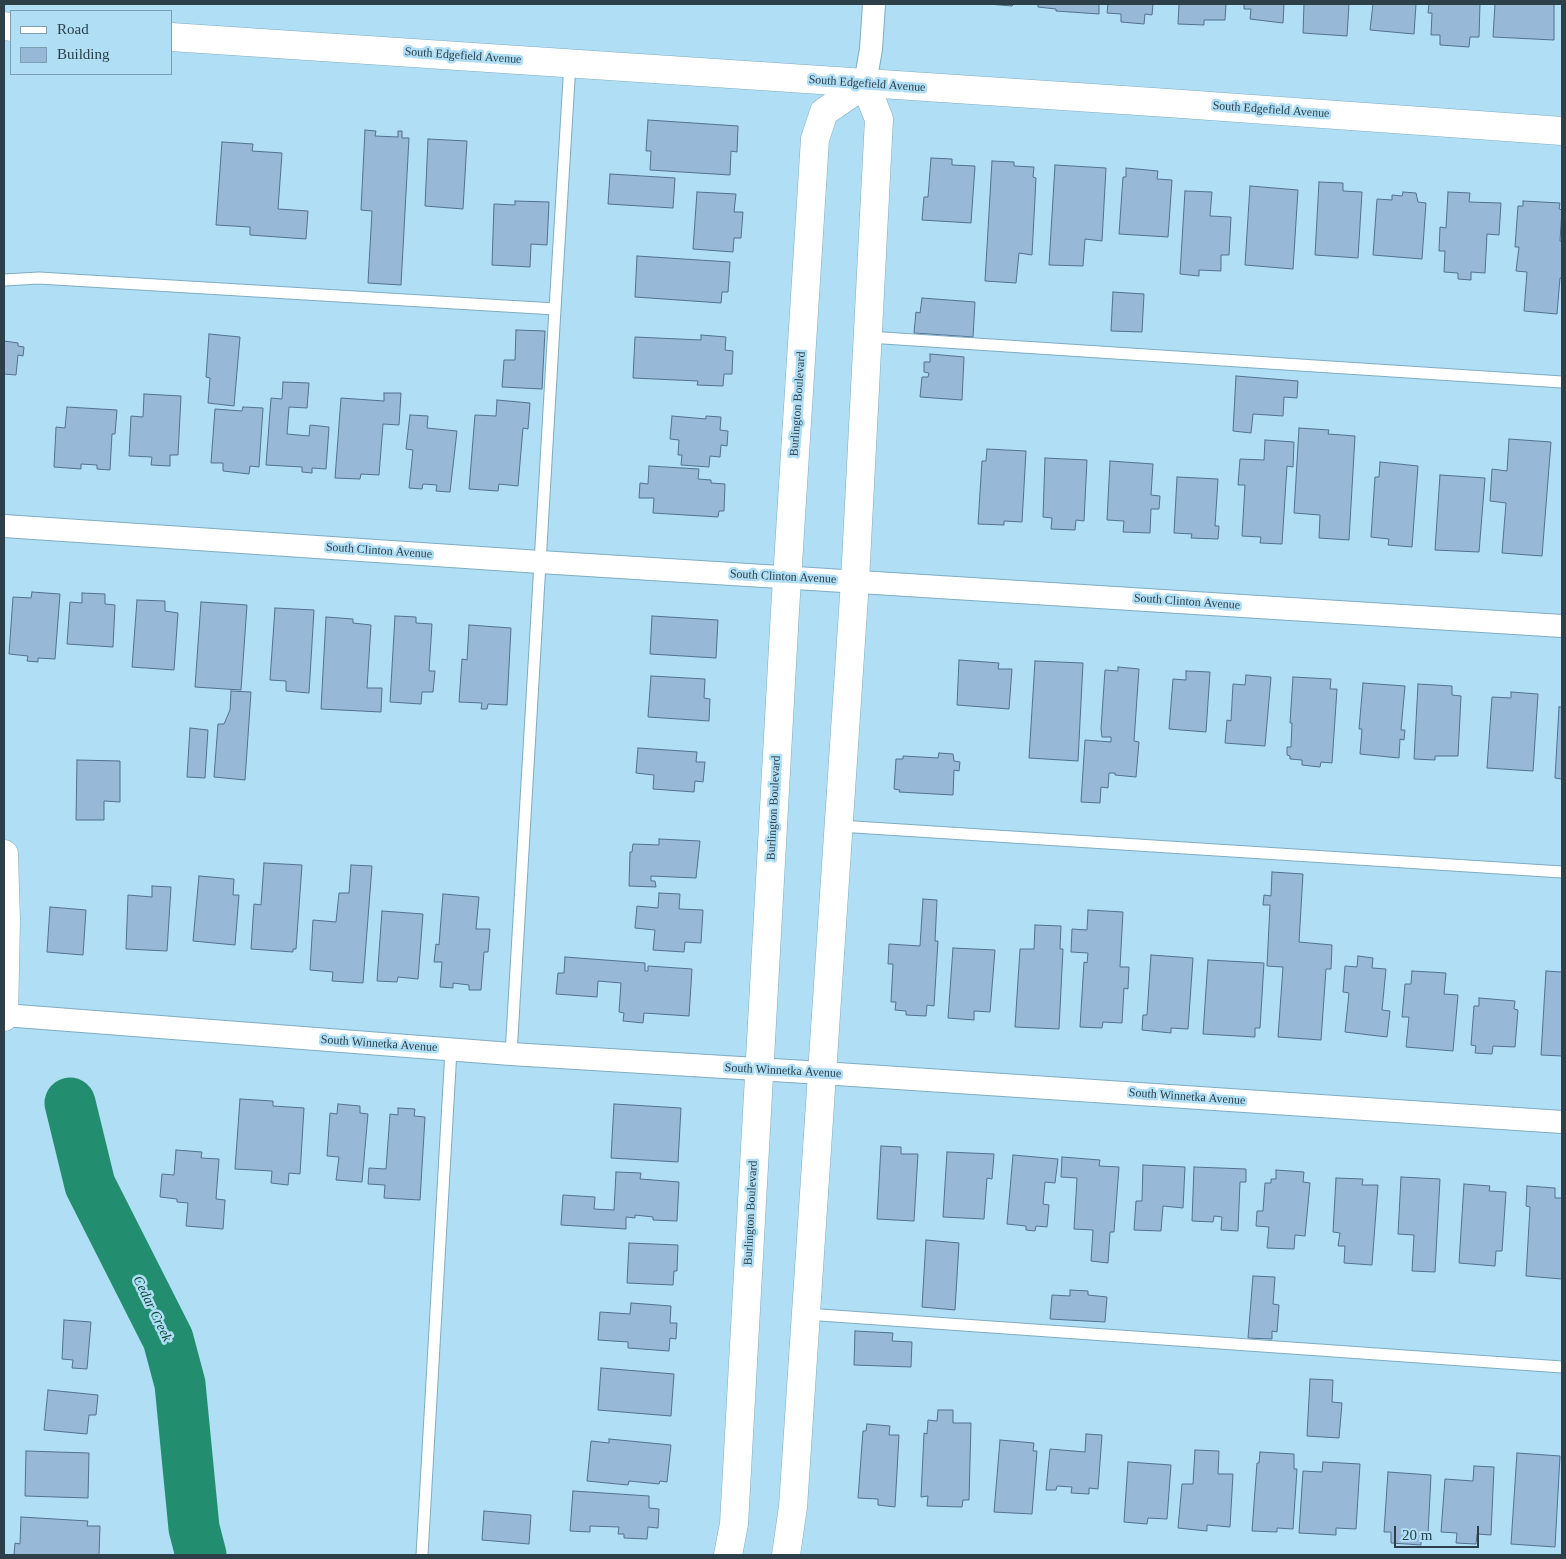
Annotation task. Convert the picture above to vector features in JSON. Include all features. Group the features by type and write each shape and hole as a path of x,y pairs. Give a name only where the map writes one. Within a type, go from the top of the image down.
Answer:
{"street":[{"path":"786,1555 793,1507 855,581 879,119 865,84 871,49 874,4"},
{"name":"South Edgefield Avenue","path":"172,37 1562,131"},
{"name":"Burlington Boulevard","path":"728,1555 734,1524 787,577 815,139 824,112 865,84"},
{"name":"South Clinton Avenue","path":"4,526 540,562 1562,626"},
{"path":"4,854 6,922 4,1016"},
{"name":"South Winnetka Avenue","path":"4,1016 451,1050 1562,1122"}],"lane":[{"path":"511,1054 570,63"},
{"path":"4,280 39,278 555,309"},
{"path":"868,337 1562,382"},
{"path":"839,826 1562,872"},
{"path":"422,1555 451,1050"},
{"path":"806,1314 1562,1367"}],"building":[{"path":"988,4 1014,4 1012,6"},
{"path":"1038,4 1099,4 1099,14 1056,11 1056,9 1038,7"},
{"path":"1108,4 1153,4 1152,15 1145,14 1144,24 1121,22 1121,14 1107,13"},
{"path":"1179,4 1226,4 1225,20 1204,20 1204,25 1178,24"},
{"path":"1244,4 1284,4 1283,23 1250,19 1251,9 1244,9"},
{"path":"1304,4 1349,4 1347,36 1303,33"},
{"path":"1373,4 1416,4 1414,34 1370,30"},
{"path":"1429,4 1480,4 1479,37 1470,37 1469,47 1440,45 1440,35 1431,35 1432,13 1428,13"},
{"path":"1495,4 1554,4 1554,40 1493,37"},
{"path":"648,120 738,126 737,152 731,151 730,175 650,170 651,151 646,151"},
{"path":"365,130 376,131 375,136 398,137 398,131 402,131 402,138 409,138 401,285 368,283 372,211 361,210"},
{"path":"428,139 467,141 463,209 425,206"},
{"path":"222,142 253,144 252,151 282,153 278,209 308,211 306,239 250,235 250,227 216,225"},
{"path":"931,158 952,159 952,165 975,166 971,223 922,220 924,197 928,197"},
{"path":"992,161 1014,162 1014,166 1034,167 1033,177 1036,178 1032,255 1019,253 1016,283 985,281"},
{"path":"1055,165 1106,168 1102,241 1085,239 1083,266 1049,265"},
{"path":"1126,168 1158,171 1157,179 1172,180 1168,237 1119,234 1123,177 1126,177"},
{"path":"610,174 675,178 673,208 608,204"},
{"path":"1319,182 1343,183 1343,191 1362,192 1358,258 1315,255"},
{"path":"1250,186 1298,190 1293,269 1245,265"},
{"path":"1185,191 1212,192 1210,216 1231,217 1229,255 1221,255 1221,271 1199,270 1199,276 1180,274"},
{"path":"697,192 736,194 734,212 743,212 741,238 734,238 733,252 693,249"},
{"path":"1403,192 1416,193 1418,202 1426,203 1422,259 1373,255 1377,199 1392,200 1392,195 1402,196"},
{"path":"1448,192 1470,193 1469,202 1501,203 1499,235 1487,234 1485,273 1471,272 1471,280 1458,279 1458,273 1444,272 1445,251 1439,251 1440,227 1446,228"},
{"path":"515,201 549,202 547,245 531,244 530,267 492,265 494,204 515,205"},
{"path":"1523,201 1560,203 1559,209 1562,210 1560,241 1562,242 1562,278 1560,278 1557,314 1524,311 1527,272 1516,271 1519,247 1515,247 1518,206 1523,206"},
{"path":"637,256 730,262 728,292 722,292 721,303 635,297"},
{"path":"1113,292 1144,294 1142,332 1111,331"},
{"path":"922,298 975,302 973,337 914,333 916,312 920,313"},
{"path":"516,330 545,331 542,389 502,387 504,360 515,360"},
{"path":"209,334 240,337 234,406 208,403 210,378 206,377"},
{"path":"701,335 726,337 725,350 733,351 732,374 724,374 723,386 697,385 698,381 633,378 635,337 701,340"},
{"path":"4,341 18,343 18,346 24,347 23,356 18,355 16,375 4,374"},
{"path":"930,354 964,357 962,400 920,397 922,377 928,377 929,373 924,372 924,362 930,362"},
{"path":"1236,376 1298,381 1297,398 1284,397 1283,416 1253,414 1251,433 1233,431"},
{"path":"283,382 309,383 307,408 289,407 287,434 309,436 310,425 329,427 326,469 312,468 312,473 302,472 302,467 266,465 271,398 282,399"},
{"path":"384,393 401,393 399,425 383,424 379,475 361,474 360,479 335,478 341,398 384,401"},
{"path":"144,394 181,396 178,455 170,455 170,466 151,465 152,457 129,456 131,416 143,417"},
{"path":"497,400 530,403 528,429 523,428 518,486 499,484 498,491 469,489 475,415 496,416"},
{"path":"67,407 117,410 115,434 112,434 110,470 97,469 97,465 81,464 81,469 54,467 56,427 65,428"},
{"path":"243,407 263,408 259,467 250,466 249,474 223,471 223,463 211,463 215,409 242,411"},
{"path":"410,415 428,416 427,428 457,431 450,492 436,491 437,485 423,484 422,489 409,488 413,450 406,449"},
{"path":"672,416 706,419 706,416 721,417 720,430 728,431 727,446 721,445 720,457 710,456 709,467 681,465 682,455 678,455 679,440 670,439"},
{"path":"1299,428 1329,430 1328,434 1355,436 1349,540 1319,538 1320,515 1294,513"},
{"path":"1509,439 1551,442 1542,556 1502,553 1506,503 1490,501 1492,469 1507,471"},
{"path":"1265,440 1294,442 1293,467 1287,466 1282,544 1260,543 1261,537 1242,536 1245,485 1238,485 1240,459 1264,460"},
{"path":"987,449 1026,451 1022,522 1004,521 1004,525 978,524 982,461 986,461"},
{"path":"1045,458 1087,460 1084,521 1076,520 1075,530 1051,529 1052,518 1043,517"},
{"path":"1110,461 1153,464 1151,495 1160,496 1159,509 1151,509 1150,533 1123,532 1124,521 1107,520"},
{"path":"1380,462 1418,466 1412,547 1388,545 1389,539 1371,537 1375,477 1379,477"},
{"path":"649,466 699,469 698,479 711,480 711,483 725,484 724,511 719,511 718,517 653,513 654,498 639,498 640,483 648,484"},
{"path":"1440,475 1485,478 1479,552 1435,550"},
{"path":"1177,477 1218,479 1215,526 1219,526 1218,539 1191,538 1192,534 1174,533"},
{"path":"32,592 60,594 55,659 38,658 38,662 27,661 28,656 9,654 13,597 31,598"},
{"path":"82,593 105,594 105,604 115,605 113,647 67,644 70,602 82,603"},
{"path":"137,600 165,601 165,611 178,613 174,670 132,667"},
{"path":"201,602 247,605 241,690 195,687"},
{"path":"275,608 314,610 309,693 286,691 286,681 270,680"},
{"path":"395,616 416,617 416,623 432,624 429,671 435,671 433,692 422,692 421,704 390,702"},
{"path":"652,616 718,620 716,658 650,654"},
{"path":"326,617 353,619 353,623 371,625 367,688 382,688 381,712 321,709"},
{"path":"469,625 511,628 507,705 488,704 487,709 481,709 482,703 459,702 462,659 467,660"},
{"path":"959,660 999,663 998,669 1012,669 1009,709 957,705"},
{"path":"1035,661 1083,663 1078,761 1029,758"},
{"path":"1118,667 1139,669 1134,741 1139,742 1136,777 1109,773 1108,788 1101,787 1100,803 1081,802 1085,740 1111,742 1111,737 1102,737 1101,729 1105,670 1118,671"},
{"path":"1186,671 1210,672 1206,732 1169,729 1173,679 1186,680"},
{"path":"1246,675 1271,677 1265,746 1225,743 1227,720 1231,721 1233,684 1245,685"},
{"path":"651,676 705,679 704,698 710,699 709,721 648,717"},
{"path":"1293,677 1331,679 1330,689 1337,689 1332,763 1321,762 1320,767 1302,765 1302,760 1290,759 1290,756 1287,755 1287,747 1291,747 1292,723 1290,723"},
{"path":"1363,683 1405,686 1401,730 1405,730 1404,740 1400,739 1399,758 1360,754 1362,729 1359,729"},
{"path":"1418,684 1452,686 1452,695 1461,696 1458,756 1435,756 1435,760 1414,759"},
{"path":"231,691 251,692 245,780 214,777 218,724 224,724 230,710"},
{"path":"1511,692 1538,694 1533,771 1487,768 1492,697 1511,698"},
{"path":"1559,707 1562,707 1562,779 1555,778"},
{"path":"190,728 208,730 205,778 187,777"},
{"path":"638,748 697,752 696,762 705,762 703,782 695,781 694,792 653,789 654,775 636,773"},
{"path":"939,753 953,754 954,761 960,762 959,771 954,770 953,795 899,792 900,790 894,789 896,759 903,759 903,756 938,758"},
{"path":"77,760 120,761 120,802 104,801 104,820 76,820"},
{"path":"659,839 700,841 696,878 651,876 651,881 655,881 656,887 629,886 630,852 632,852 633,844 659,845"},
{"path":"264,863 302,865 296,949 293,949 293,952 251,949 254,904 261,905"},
{"path":"351,865 372,866 363,983 332,981 333,972 310,970 313,920 336,922 339,893 349,893"},
{"path":"1272,872 1303,874 1299,942 1332,945 1331,969 1326,969 1321,1040 1278,1037 1283,967 1267,966 1270,905 1263,905 1264,895 1271,896"},
{"path":"199,876 234,879 233,895 239,895 235,945 193,941"},
{"path":"152,886 171,887 167,951 126,949 128,895 152,897"},
{"path":"659,893 680,894 679,909 703,910 701,943 685,942 684,952 653,950 655,930 635,928 637,906 658,908"},
{"path":"443,894 479,897 476,929 490,929 488,952 484,952 481,990 469,990 469,985 453,983 453,988 440,987 442,962 434,962 436,944 439,945"},
{"path":"923,899 937,900 935,941 938,941 934,1006 927,1005 926,1016 906,1015 906,1011 895,1010 896,1002 891,1002 893,964 888,964 889,944 920,946"},
{"path":"50,907 86,910 83,955 47,952"},
{"path":"1088,910 1123,912 1120,967 1129,967 1128,989 1124,988 1122,1023 1103,1022 1102,1028 1080,1027 1084,962 1087,963 1088,953 1071,952 1072,929 1087,930"},
{"path":"382,911 423,914 418,979 398,977 397,982 377,981"},
{"path":"1035,925 1061,926 1060,949 1063,949 1059,1029 1015,1027 1020,949 1034,949"},
{"path":"953,948 995,950 990,1012 974,1011 974,1020 948,1018"},
{"path":"1151,955 1193,958 1188,1029 1171,1028 1171,1033 1142,1030 1143,1015 1147,1015"},
{"path":"1358,956 1373,958 1372,968 1386,969 1382,1010 1390,1011 1387,1037 1345,1032 1349,993 1343,992 1345,966 1357,967"},
{"path":"565,957 645,963 645,971 648,971 648,966 692,969 689,1016 644,1013 643,1023 623,1021 624,1013 619,1012 621,983 598,981 597,997 556,994 558,973 564,973"},
{"path":"1208,960 1264,963 1260,1028 1255,1028 1255,1037 1203,1034"},
{"path":"1412,971 1446,973 1444,994 1458,995 1453,1051 1406,1047 1409,1017 1402,1017 1405,984 1411,984"},
{"path":"1546,971 1562,972 1562,1056 1541,1055"},
{"path":"1479,998 1515,1001 1514,1009 1518,1010 1515,1047 1493,1046 1492,1054 1475,1053 1476,1046 1471,1045 1474,1006 1479,1006"},
{"path":"240,1099 273,1101 273,1106 304,1108 300,1174 289,1173 288,1185 271,1183 272,1171 235,1169"},
{"path":"338,1104 360,1106 360,1113 368,1114 362,1182 336,1180 339,1157 327,1156 330,1113 337,1114"},
{"path":"614,1104 681,1108 678,1162 611,1158"},
{"path":"398,1108 415,1109 414,1116 425,1117 420,1200 384,1198 385,1185 368,1184 369,1168 386,1169 390,1114 398,1115"},
{"path":"881,1146 901,1147 901,1154 918,1154 914,1221 877,1219"},
{"path":"176,1150 202,1152 201,1158 219,1159 216,1199 225,1200 223,1229 186,1226 188,1203 177,1202 177,1199 160,1197 162,1174 174,1175"},
{"path":"947,1152 994,1154 992,1179 987,1178 984,1219 943,1217"},
{"path":"1013,1155 1058,1159 1055,1183 1045,1182 1043,1204 1049,1205 1047,1227 1036,1226 1035,1231 1026,1230 1026,1226 1007,1224"},
{"path":"1062,1157 1100,1160 1099,1166 1119,1167 1114,1232 1110,1232 1108,1263 1091,1261 1093,1230 1074,1229 1077,1178 1061,1177"},
{"path":"1143,1165 1185,1167 1183,1208 1163,1206 1161,1231 1134,1230 1136,1201 1142,1201"},
{"path":"1194,1167 1246,1169 1246,1182 1240,1182 1238,1231 1221,1230 1222,1217 1214,1216 1213,1222 1192,1221"},
{"path":"1276,1170 1304,1172 1303,1182 1310,1183 1305,1236 1295,1235 1294,1249 1267,1248 1269,1227 1256,1226 1257,1211 1263,1211 1265,1183 1271,1183 1271,1179 1276,1179"},
{"path":"616,1172 641,1173 640,1179 679,1182 677,1221 653,1220 653,1217 635,1215 635,1218 626,1217 626,1229 561,1225 563,1195 595,1197 594,1209 614,1210"},
{"path":"1401,1177 1440,1179 1435,1272 1412,1271 1414,1235 1398,1234"},
{"path":"1336,1178 1363,1179 1362,1185 1378,1185 1372,1265 1344,1263 1345,1246 1338,1246 1340,1233 1333,1232"},
{"path":"1464,1184 1490,1186 1489,1191 1506,1192 1502,1251 1496,1251 1495,1266 1459,1263"},
{"path":"1527,1186 1555,1188 1555,1198 1562,1198 1562,1279 1526,1276 1530,1207 1526,1206"},
{"path":"926,1240 959,1243 955,1310 922,1307"},
{"path":"629,1243 678,1245 677,1271 674,1271 673,1285 627,1283"},
{"path":"1253,1276 1275,1277 1273,1304 1279,1305 1277,1332 1272,1331 1272,1339 1248,1338"},
{"path":"1070,1290 1088,1291 1088,1295 1107,1297 1105,1322 1050,1319 1052,1295 1070,1296"},
{"path":"631,1303 671,1306 670,1323 677,1323 676,1339 670,1338 669,1351 628,1348 628,1342 598,1340 600,1312 630,1314"},
{"path":"64,1320 91,1322 87,1369 72,1368 73,1360 62,1359"},
{"path":"855,1331 893,1333 892,1341 912,1342 911,1367 854,1365"},
{"path":"601,1368 674,1374 671,1416 598,1410"},
{"path":"1310,1379 1333,1380 1332,1402 1342,1403 1339,1438 1307,1436"},
{"path":"48,1390 98,1395 96,1415 89,1415 87,1434 44,1430"},
{"path":"938,1410 953,1410 953,1423 971,1423 969,1500 963,1500 962,1507 927,1506 928,1496 921,1497 924,1433 927,1434 928,1420 937,1421"},
{"path":"867,1424 890,1426 889,1435 899,1435 895,1507 878,1505 878,1499 858,1498 863,1431 866,1431"},
{"path":"1086,1434 1102,1435 1098,1489 1089,1488 1089,1494 1071,1493 1072,1487 1057,1486 1056,1490 1046,1490 1050,1449 1085,1452"},
{"path":"609,1439 671,1445 667,1482 660,1481 659,1484 629,1481 628,1485 587,1481 591,1441 609,1443"},
{"path":"1000,1440 1034,1443 1033,1451 1037,1451 1032,1514 994,1512"},
{"path":"1195,1450 1219,1451 1218,1474 1233,1474 1230,1527 1207,1525 1207,1531 1178,1528 1182,1484 1193,1484"},
{"path":"26,1451 89,1453 88,1498 25,1496"},
{"path":"1260,1452 1294,1454 1294,1469 1297,1469 1293,1529 1277,1528 1277,1532 1252,1531 1257,1463 1259,1463"},
{"path":"1517,1453 1560,1456 1555,1547 1511,1544"},
{"path":"1128,1462 1171,1465 1167,1519 1148,1518 1147,1524 1124,1522"},
{"path":"1323,1462 1360,1464 1356,1529 1336,1528 1336,1535 1299,1533 1303,1471 1322,1472"},
{"path":"1474,1466 1494,1467 1491,1535 1477,1534 1476,1544 1456,1543 1457,1533 1441,1532 1445,1479 1473,1481"},
{"path":"1388,1472 1431,1475 1428,1535 1421,1534 1421,1545 1391,1543 1391,1532 1384,1532"},
{"path":"573,1491 649,1496 649,1508 659,1509 658,1528 648,1527 647,1539 624,1538 624,1534 618,1534 619,1527 590,1526 590,1532 570,1531"},
{"path":"484,1511 531,1515 529,1544 482,1540"},
{"path":"21,1517 88,1521 87,1526 100,1526 99,1555 14,1555 15,1543 20,1544"}],"waterway":[{"name":"Cedar Creek","path":"70,1103 90,1185 168,1339 180,1384 194,1528 201,1555"}]}
